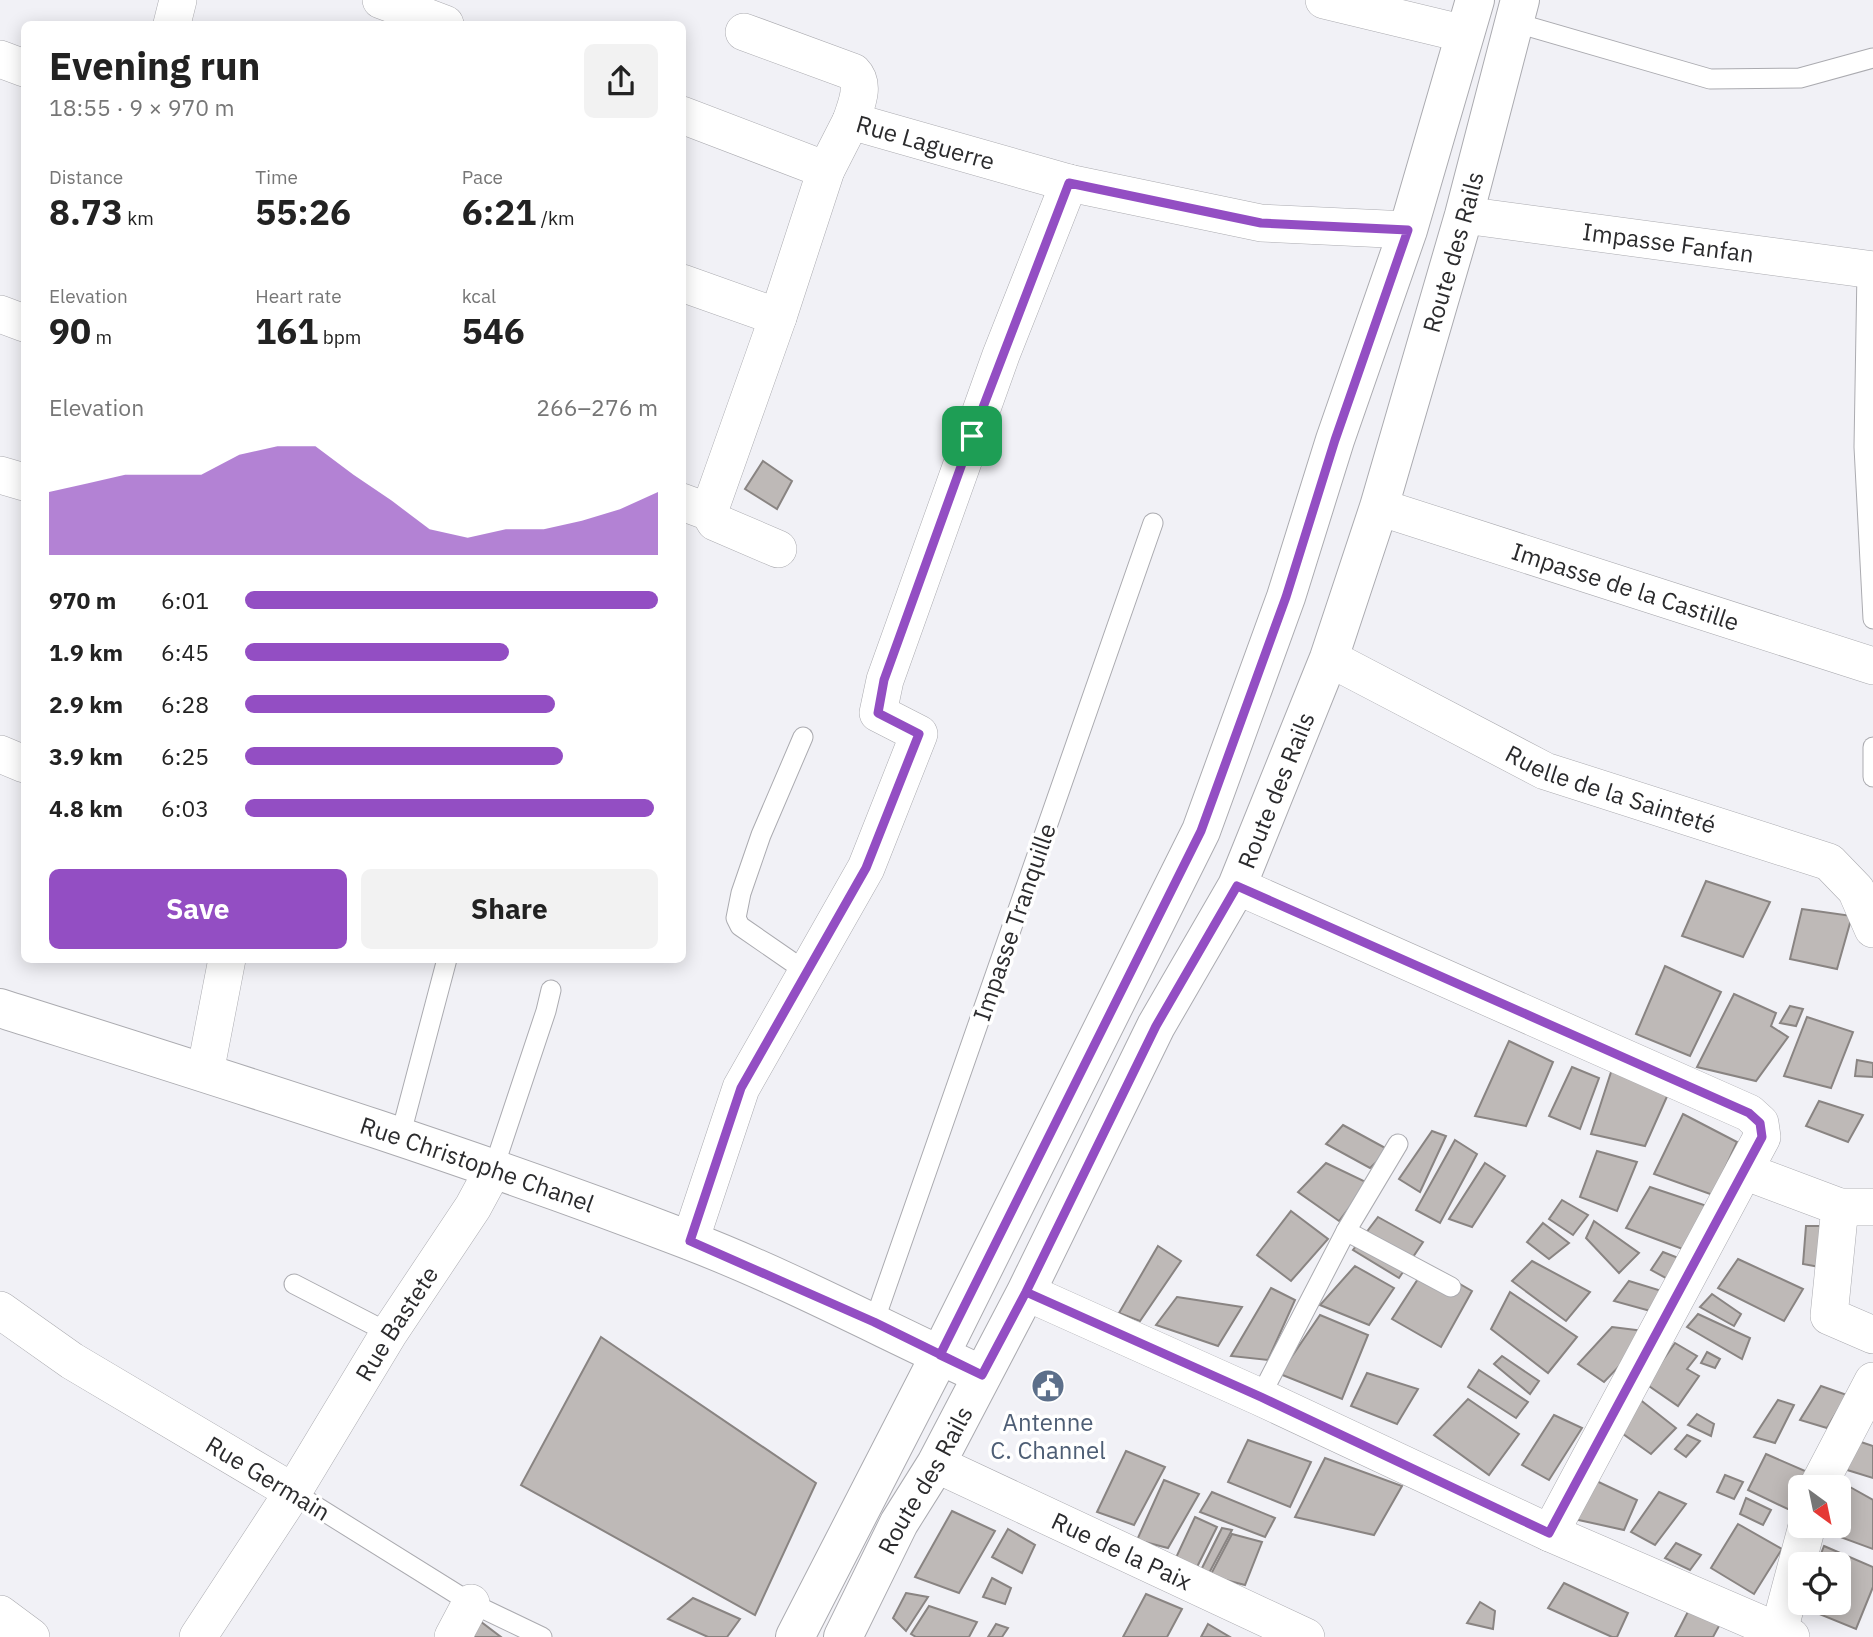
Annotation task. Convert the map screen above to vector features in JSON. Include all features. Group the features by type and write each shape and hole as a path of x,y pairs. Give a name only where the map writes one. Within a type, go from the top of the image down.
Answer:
{"main road":[{"name":"Route des Rails","path":"843,1637 899,1523 936,1464 1026,1292 1156,1026 1237,886 1329,658 1379,507 1464,215 1517,11"},
{"name":"Route des Rails","path":"795,1637 940,1355 1201,831 1286,597 1335,440 1408,230 1470,17"},
{"name":"Rue Christophe Chanel","path":"0,1008 400,1137 690,1241 874,1322 982,1375"}],"street":[{"path":"173,21 178,0"},
{"path":"381,0 437,21"},
{"path":"1324,0 1470,17"},
{"path":"744,32 853,72 861,85 851,121"},
{"path":"0,59 21,67"},
{"path":"686,117 826,170"},
{"name":"Rue Laguerre","path":"696,507 778,317 826,170 851,121 1069,183 1261,223 1408,230"},
{"path":"690,1241 741,1088 866,868 919,734 878,713 884,680 1002,355 1069,183"},
{"name":"Impasse Fanfan","path":"1464,215 1870,270"},
{"path":"686,285 778,317"},
{"path":"0,314 21,322"},
{"path":"0,475 21,481"},
{"path":"696,507 715,522 778,549"},
{"name":"Impasse de la Castille","path":"1379,507 1873,666"},
{"name":"Ruelle de la Sainteté","path":"1329,658 1545,771 1829,862 1856,890 1873,929"},
{"path":"0,754 21,763"},
{"path":"1237,886 1749,1113 1760,1123 1762,1137 1549,1533"},
{"path":"205,1073 226,963"},
{"name":"Rue Bastete","path":"198,1637 293,1492 389,1333 473,1207 493,1170"},
{"path":"1744,1171 1856,1207 1829,1316 1873,1335"},
{"path":"1026,1292 1261,1397 1549,1533 1785,1634 1805,1538"},
{"name":"Rue Germain","path":"0,1310 72,1361 293,1492"},
{"path":"1824,1475 1873,1381"},
{"name":"Rue de la Paix","path":"936,1464 1248,1625 1306,1637"},
{"path":"453,1637 471,1603"},
{"path":"0,1614 31,1637"}],"lane":[{"path":"1517,11 1710,79 1800,78 1873,58"},
{"path":"1870,270 1869,448 1873,619"},
{"name":"Impasse Tranquille","path":"874,1322 1153,523"},
{"path":"803,737 761,835 741,893 736,918 740,926 808,974"},
{"path":"1873,747 1873,777"},
{"path":"400,1137 446,963"},
{"name":"Rue Bastete","path":"493,1170 551,990"},
{"path":"1261,1397 1346,1231 1398,1144"},
{"path":"1346,1231 1451,1287"},
{"path":"294,1284 389,1333"},
{"name":"Rue Germain","path":"293,1492 471,1603 541,1637"}],"building":[{"path":"763,461 792,481 777,509 745,489"},
{"path":"1706,881 1770,902 1743,957 1682,936"},
{"path":"1802,909 1852,916 1837,969 1790,959"},
{"path":"1665,966 1721,992 1690,1056 1636,1034"},
{"path":"1734,994 1776,1013 1771,1026 1788,1037 1756,1081 1697,1067"},
{"path":"1790,1006 1803,1009 1796,1026 1780,1023"},
{"path":"1807,1017 1853,1032 1831,1088 1784,1076"},
{"path":"1509,1041 1553,1062 1526,1126 1475,1116"},
{"path":"1857,1060 1873,1063 1873,1077 1855,1076"},
{"path":"1572,1067 1599,1078 1580,1129 1549,1116"},
{"path":"1612,1069 1669,1092 1645,1146 1591,1134"},
{"path":"1819,1101 1863,1115 1848,1142 1806,1126"},
{"path":"1683,1114 1737,1142 1713,1195 1654,1174"},
{"path":"1343,1125 1389,1150 1370,1168 1326,1144"},
{"path":"1432,1131 1446,1136 1420,1192 1399,1179"},
{"path":"1455,1140 1477,1154 1440,1223 1416,1210"},
{"path":"1597,1151 1637,1162 1617,1211 1580,1197"},
{"path":"1326,1163 1368,1183 1339,1221 1298,1192"},
{"path":"1485,1163 1505,1176 1472,1227 1449,1219"},
{"path":"1650,1187 1713,1208 1688,1251 1626,1228"},
{"path":"1562,1200 1588,1215 1573,1235 1549,1219"},
{"path":"1291,1211 1328,1239 1291,1281 1257,1255"},
{"path":"1378,1217 1423,1242 1399,1278 1353,1250"},
{"path":"1594,1221 1639,1253 1619,1273 1586,1238"},
{"path":"1543,1223 1569,1243 1549,1259 1527,1242"},
{"path":"1806,1226 1830,1226 1825,1268 1803,1264"},
{"path":"1158,1246 1181,1261 1140,1321 1119,1313"},
{"path":"1663,1252 1686,1261 1673,1282 1651,1270"},
{"path":"1738,1259 1803,1289 1784,1321 1718,1288"},
{"path":"1532,1261 1590,1292 1566,1321 1512,1281"},
{"path":"1427,1265 1472,1291 1441,1347 1392,1319"},
{"path":"1355,1266 1394,1288 1369,1325 1320,1305"},
{"path":"1629,1281 1675,1295 1665,1315 1614,1301"},
{"path":"1271,1288 1295,1300 1268,1360 1231,1356"},
{"path":"1510,1292 1577,1337 1548,1373 1491,1329"},
{"path":"1712,1294 1741,1314 1734,1326 1700,1307"},
{"path":"1177,1297 1242,1307 1218,1346 1156,1325"},
{"path":"1698,1314 1750,1338 1742,1359 1687,1327"},
{"path":"1320,1315 1368,1335 1342,1399 1280,1374"},
{"path":"1612,1327 1652,1332 1604,1382 1578,1364"},
{"path":"601,1337 816,1483 755,1615 521,1485"},
{"path":"1675,1343 1697,1356 1687,1369 1699,1376 1678,1406 1646,1384"},
{"path":"1707,1352 1720,1359 1715,1368 1701,1363"},
{"path":"1502,1356 1539,1381 1530,1394 1494,1364"},
{"path":"1479,1370 1528,1402 1516,1418 1468,1387"},
{"path":"1367,1373 1418,1389 1397,1424 1351,1406"},
{"path":"1821,1386 1847,1395 1827,1428 1800,1420"},
{"path":"1638,1398 1676,1428 1651,1454 1612,1426"},
{"path":"1468,1399 1519,1434 1489,1475 1434,1435"},
{"path":"1778,1400 1794,1405 1775,1443 1754,1437"},
{"path":"1697,1414 1714,1424 1711,1436 1688,1425"},
{"path":"1554,1415 1582,1428 1549,1480 1522,1465"},
{"path":"1687,1435 1700,1441 1686,1457 1675,1449"},
{"path":"1248,1440 1311,1462 1290,1507 1228,1482"},
{"path":"1855,1440 1873,1446 1873,1478 1844,1469"},
{"path":"1126,1451 1165,1467 1134,1525 1097,1512"},
{"path":"1766,1454 1812,1474 1788,1475 1788,1509 1748,1490"},
{"path":"1325,1458 1402,1486 1374,1535 1295,1517"},
{"path":"1725,1475 1743,1482 1734,1499 1717,1492"},
{"path":"1590,1478 1637,1500 1624,1530 1565,1517"},
{"path":"1164,1480 1199,1494 1168,1548 1137,1540"},
{"path":"1852,1488 1873,1500 1873,1549 1843,1538 1852,1538"},
{"path":"1212,1492 1275,1518 1265,1537 1200,1512"},
{"path":"1659,1492 1686,1504 1655,1545 1631,1532"},
{"path":"1746,1498 1771,1510 1763,1525 1740,1514"},
{"path":"952,1511 995,1531 959,1593 915,1577"},
{"path":"1195,1517 1217,1527 1193,1575 1173,1564"},
{"path":"1738,1524 1782,1549 1754,1594 1711,1568"},
{"path":"1222,1528 1232,1530 1208,1575 1200,1572"},
{"path":"1008,1529 1035,1545 1022,1573 992,1557"},
{"path":"1232,1534 1262,1542 1245,1585 1210,1576"},
{"path":"1676,1543 1701,1555 1690,1570 1665,1558"},
{"path":"1824,1546 1838,1552 1822,1552"},
{"path":"1851,1558 1873,1567 1873,1587 1856,1629 1822,1615 1851,1615"},
{"path":"992,1578 1011,1588 1005,1604 983,1597"},
{"path":"1564,1583 1628,1613 1617,1637 1548,1608"},
{"path":"906,1593 928,1597 906,1631 893,1618"},
{"path":"1146,1594 1182,1609 1167,1637 1123,1637"},
{"path":"693,1598 740,1619 727,1637 708,1637 668,1619"},
{"path":"1695,1598 1725,1615 1713,1637 1675,1637"},
{"path":"1480,1602 1495,1611 1493,1629 1467,1623"},
{"path":"929,1606 977,1622 969,1637 916,1637 911,1634"},
{"path":"476,1618 501,1637 463,1637"},
{"path":"996,1624 1008,1628 1002,1637 988,1637"},
{"path":"1208,1624 1230,1637 1201,1637"}],"place":[{"name":"Antenne C. Channel","path":"1048,1386"}],"route":[{"path":"972,436 884,680 878,713 919,734 866,868 741,1088 690,1241 874,1322 940,1355 982,1375 1026,1292 1156,1026 1237,886 1749,1113 1760,1123 1762,1137 1549,1533 1261,1397 1026,1292 982,1375 940,1355 1201,831 1286,597 1335,440 1408,230 1261,223 1069,183 972,436"}]}
